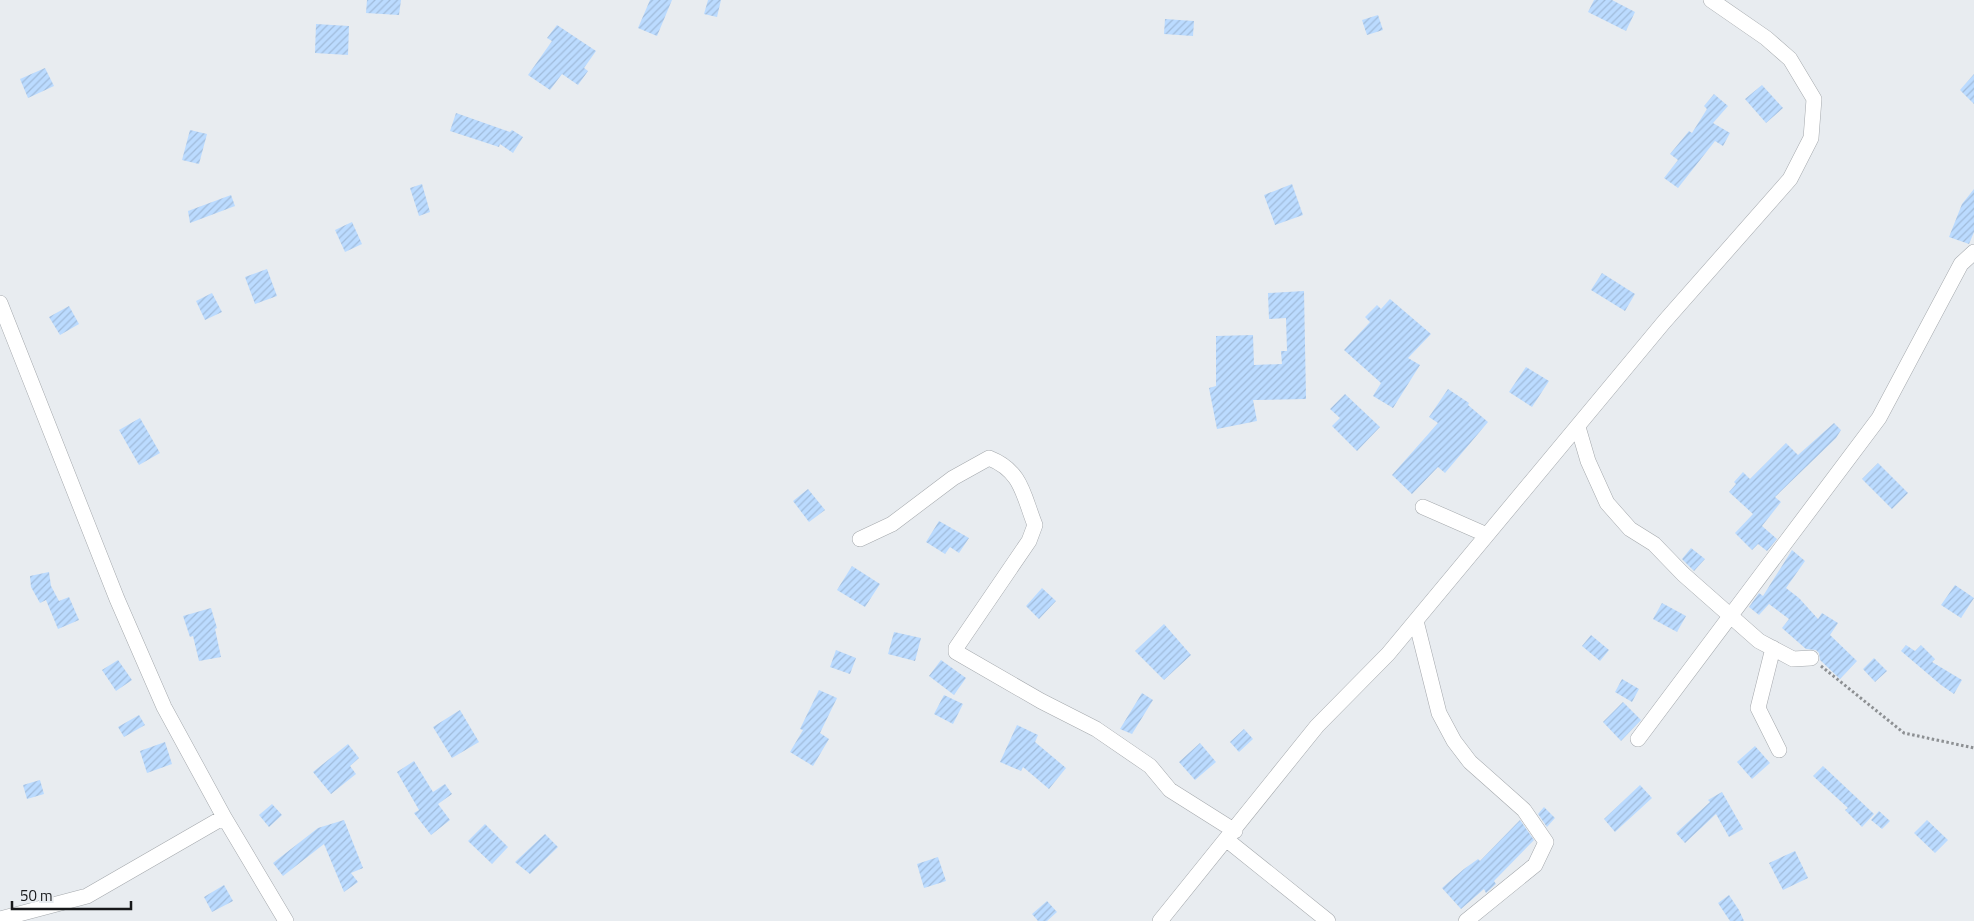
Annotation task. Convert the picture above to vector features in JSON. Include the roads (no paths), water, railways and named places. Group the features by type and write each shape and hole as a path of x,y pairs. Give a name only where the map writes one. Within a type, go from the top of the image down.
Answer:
{"street":[{"path":"1160,921 1231,836 1317,726 1388,654 1664,322 1790,179 1811,138 1814,99 1790,59 1766,38 1711,0"},
{"path":"1638,739 1879,418 1961,264 1974,252"},
{"path":"0,303 121,608 164,707 224,816 286,921"},
{"path":"1578,427 1588,461 1607,503 1630,529 1654,544 1683,574 1759,641 1793,659 1811,658"},
{"path":"860,539 892,524 953,478 990,458 1004,464 1017,478 1035,525 1029,542 956,648 956,652 1041,701 1096,729 1150,766 1170,790 1231,836 1328,921"},
{"path":"1423,507 1487,535"},
{"path":"1416,621 1440,713 1454,741 1470,762 1524,810 1546,842 1535,865 1466,921"},
{"path":"1773,648 1758,708 1779,750"},
{"path":"0,919 87,896 224,816"}]}
